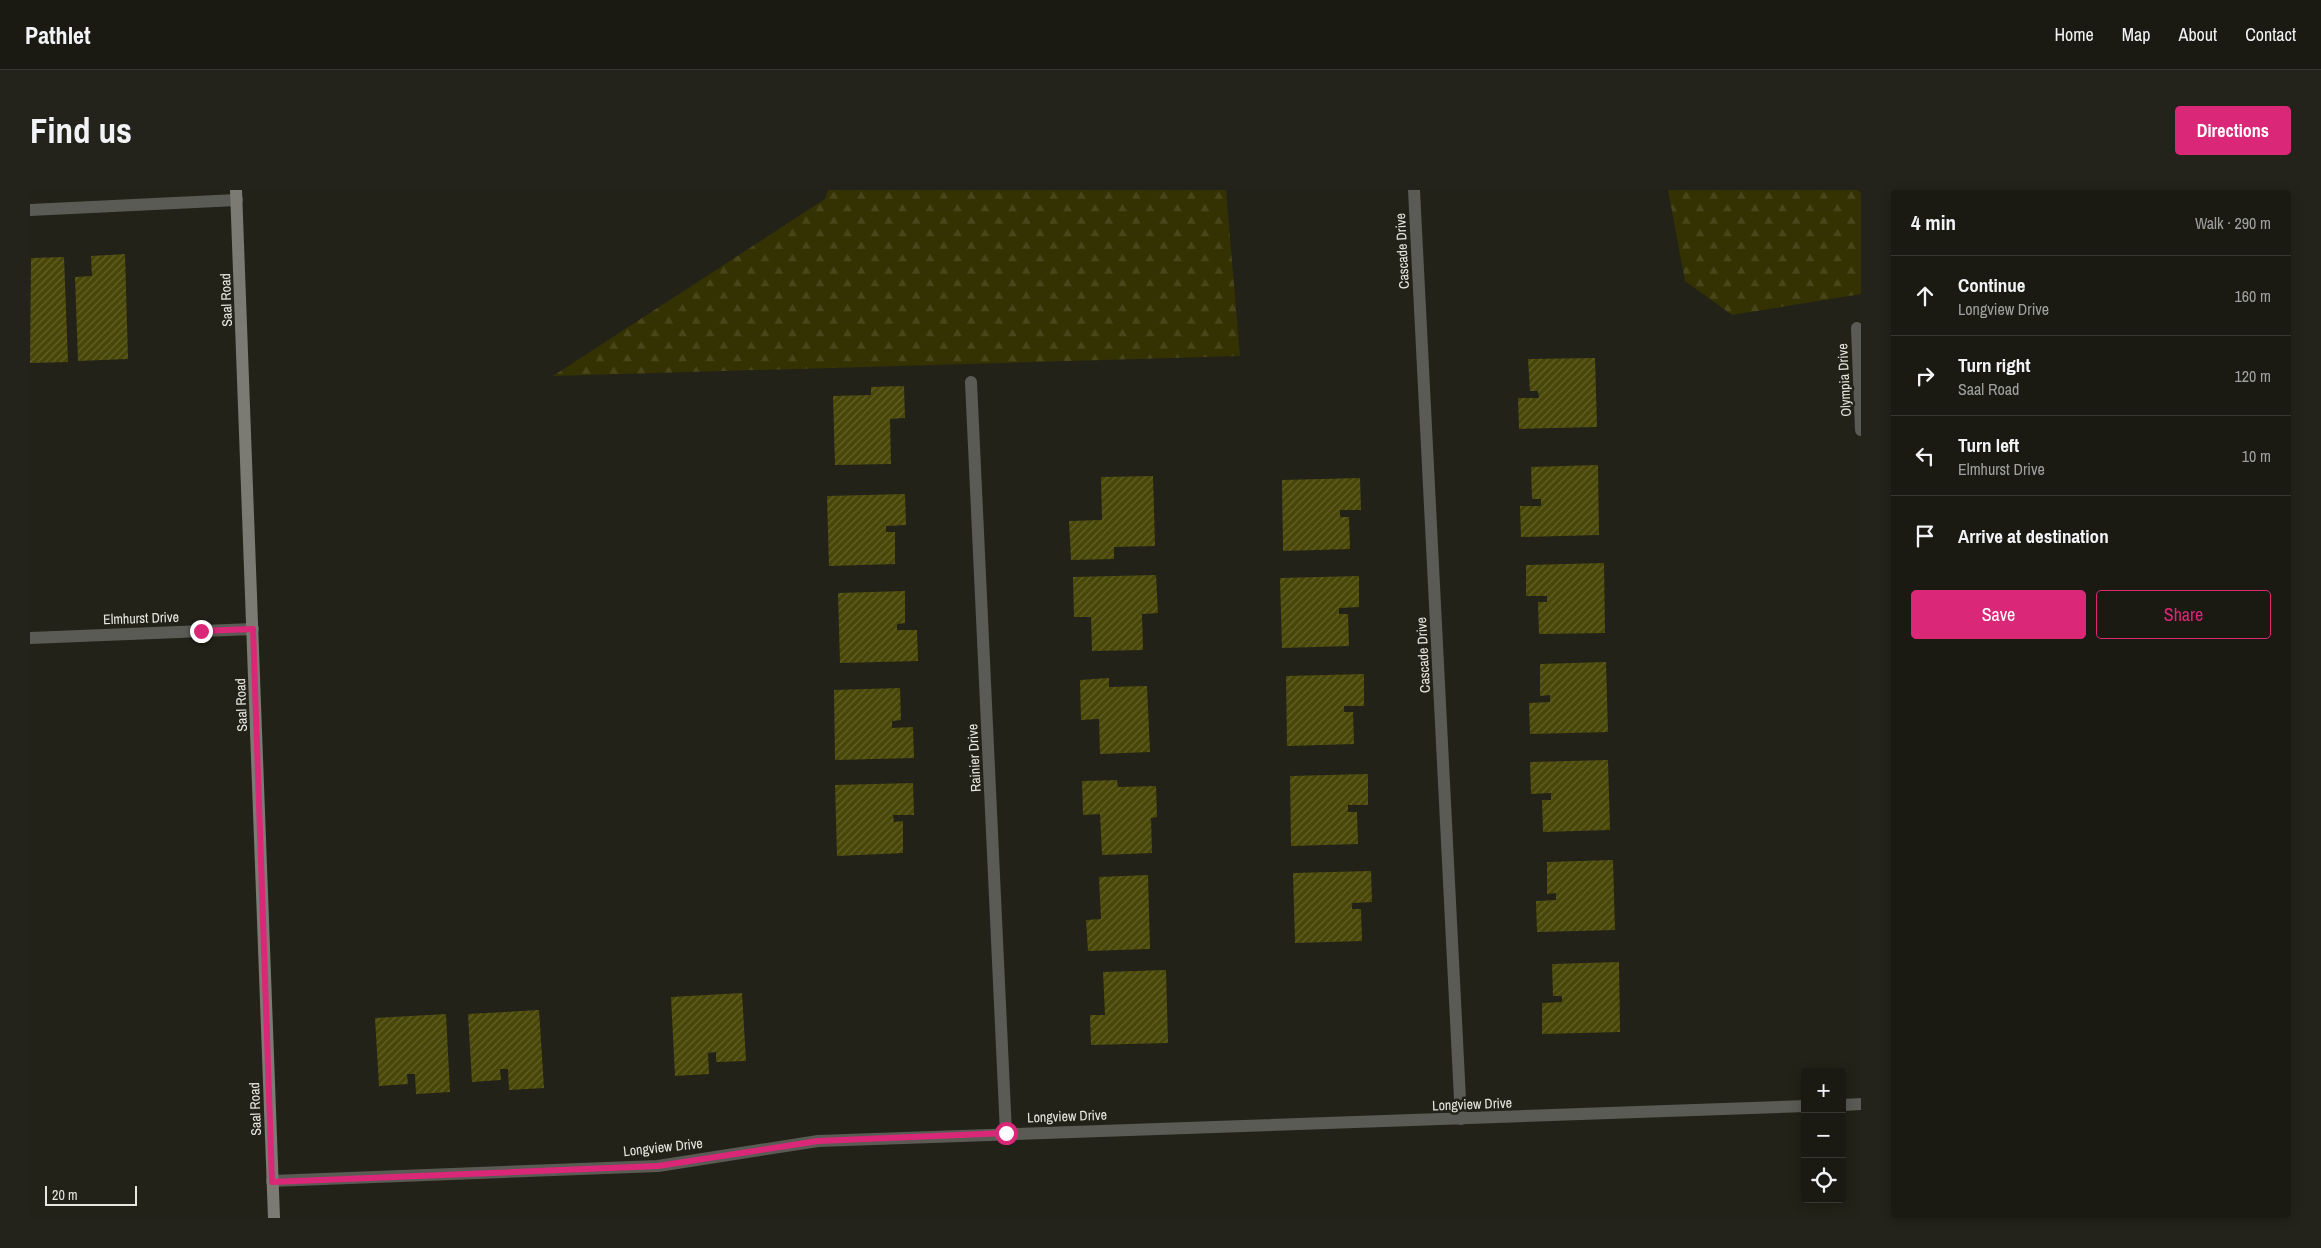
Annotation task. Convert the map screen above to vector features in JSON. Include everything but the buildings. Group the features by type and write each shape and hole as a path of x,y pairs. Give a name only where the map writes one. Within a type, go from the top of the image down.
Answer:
{"street":[{"name":"Cascade Drive","path":"1414,190 1461,1119"},
{"path":"30,210 236,195"},
{"name":"Saal Road","path":"236,195 274,1218"},
{"name":"Olympia Drive","path":"1856,328 1861,430"},
{"name":"Rainier Drive","path":"971,382 1006,1133"},
{"name":"Elmhurst Drive","path":"30,638 253,629"},
{"path":"1846,1105 1861,1104"},
{"name":"Longview Drive","path":"272,1182 658,1166 818,1141 1801,1106"}],"green space":[{"path":"828,190 1226,190 1240,356 553,376 825,199"},
{"path":"1668,190 1861,190 1861,294 1732,315 1685,281"}],"route":[{"path":"201,631 253,629 272,1182 658,1166 818,1141 1006,1133"}]}
